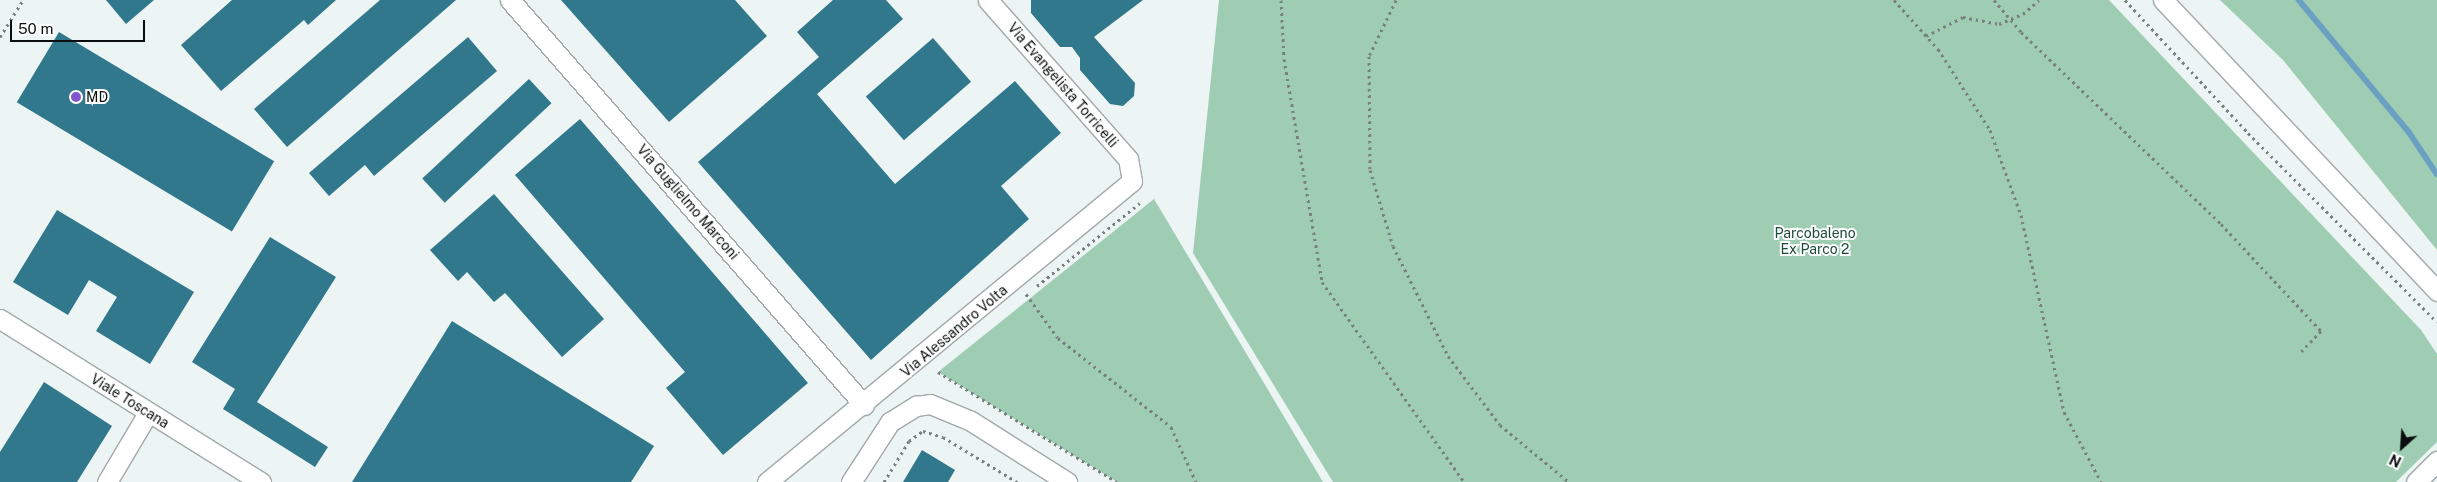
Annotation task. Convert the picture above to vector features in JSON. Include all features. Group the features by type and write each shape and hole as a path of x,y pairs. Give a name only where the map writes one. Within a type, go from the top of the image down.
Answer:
{"street":[{"name":"Via Guglielmo Marconi","path":"510,0 864,405"},
{"name":"Via Evangelista Torricelli","path":"988,0 1128,159 1134,174"},
{"path":"2163,0 2437,291"},
{"name":"Via Alessandro Volta","path":"767,482 864,405 1127,187 1134,174"},
{"name":"Viale Toscana","path":"0,320 261,482"},
{"path":"851,482 890,422 916,406 930,404 971,421 1068,482"},
{"path":"107,482 148,413"},
{"path":"2416,482 2437,460"}],"path":[{"path":"0,37 23,0"},
{"path":"1281,0 1284,59 1322,282 1464,482"},
{"path":"1396,0 1369,56 1370,170 1393,246 1454,364 1500,425 1569,482"},
{"path":"1894,0 1926,36 1990,130 2021,214 2064,412 2102,482"},
{"path":"1994,0 2010,19 2221,224 2321,331 2299,354"},
{"path":"1926,36 1963,17 1999,24 2039,0"},
{"path":"2125,0 2255,140 2437,322"},
{"path":"1026,294 1058,338 1171,427 1196,482"},
{"path":"938,372 1117,482"},
{"path":"884,482 909,441 923,431 943,437 1017,482"}],"green space":[{"name":"Parcobaleno Ex Parco 2","path":"1219,0 2109,0 2421,330 2437,354 2437,442 2396,482 1333,482 1193,253"},
{"path":"2220,0 2437,0 2437,250 2283,60"},
{"path":"1154,199 1323,482 1117,482 938,372"}],"building":[{"path":"106,0 154,0 126,24"},
{"path":"232,0 336,0 308,25 304,20 221,91 181,45"},
{"path":"380,0 456,0 287,147 254,109"},
{"path":"561,0 735,0 767,36 669,122"},
{"path":"833,0 886,0 903,19 817,94 895,184 1015,81 1061,133 1001,186 1029,219 871,360 698,162 819,57 797,32"},
{"path":"1031,0 1143,0 1094,37 1135,83 1134,96 1123,106 1110,104 1080,70 1080,58 1072,47 1060,47 1031,13"},
{"path":"59,32 274,161 232,232 17,102"},
{"path":"468,37 497,71 374,176 365,165 329,196 309,173"},
{"path":"933,38 971,82 904,140 866,96"},
{"path":"529,79 552,103 445,203 422,179"},
{"path":"580,119 808,383 723,455 666,388 685,372 515,175"},
{"path":"494,194 604,319 562,357 505,293 494,302 467,272 458,281 430,250"},
{"path":"57,210 194,292 150,364 96,331 117,297 89,280 68,315 13,282"},
{"path":"270,237 336,277 257,402 328,447 315,467 223,409 235,389 192,362"},
{"path":"452,321 654,446 631,482 352,482"},
{"path":"44,382 112,426 77,482 0,482 0,452"},
{"path":"922,450 955,470 948,482 903,482"}],"waterway":[{"path":"2299,0 2409,132 2437,174"}],"place":[{"name":"MD","path":"76,97"}]}
